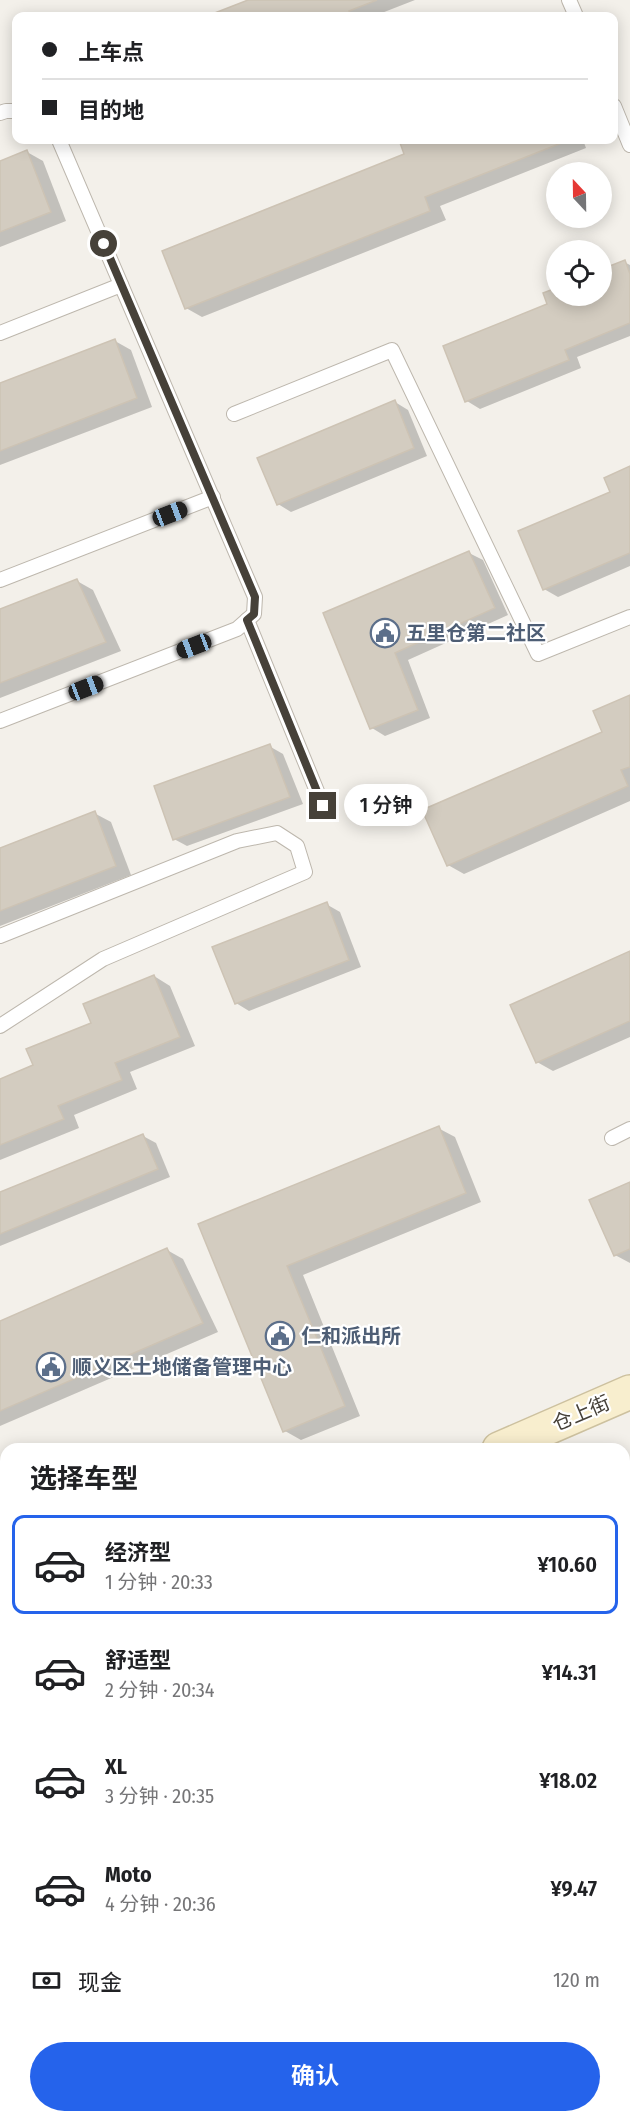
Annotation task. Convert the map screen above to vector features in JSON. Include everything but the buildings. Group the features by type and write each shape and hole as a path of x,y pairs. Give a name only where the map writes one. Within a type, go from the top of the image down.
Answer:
{"street":[{"name":"仓上街","path":"513,1443 630,1392"}],"lane":[{"path":"618,116 630,145"},
{"path":"0,721 237,629 254,614 255,597 61,144"},
{"path":"0,333 122,285"},
{"path":"234,414 392,350 538,654 630,617"},
{"path":"0,580 213,497"},
{"path":"247,620 323,806"},
{"path":"0,936 237,842 277,833 297,846 305,872 103,959 0,1026"},
{"path":"612,1137 630,1129"}],"place":[{"name":"五里仓第二社区","path":"385,633"},
{"name":"仁和派出所","path":"280,1336"},
{"name":"顺义区土地储备管理中心","path":"51,1367"}],"route":[{"path":"104,244 255,597 254,614 247,620 323,806"}]}
